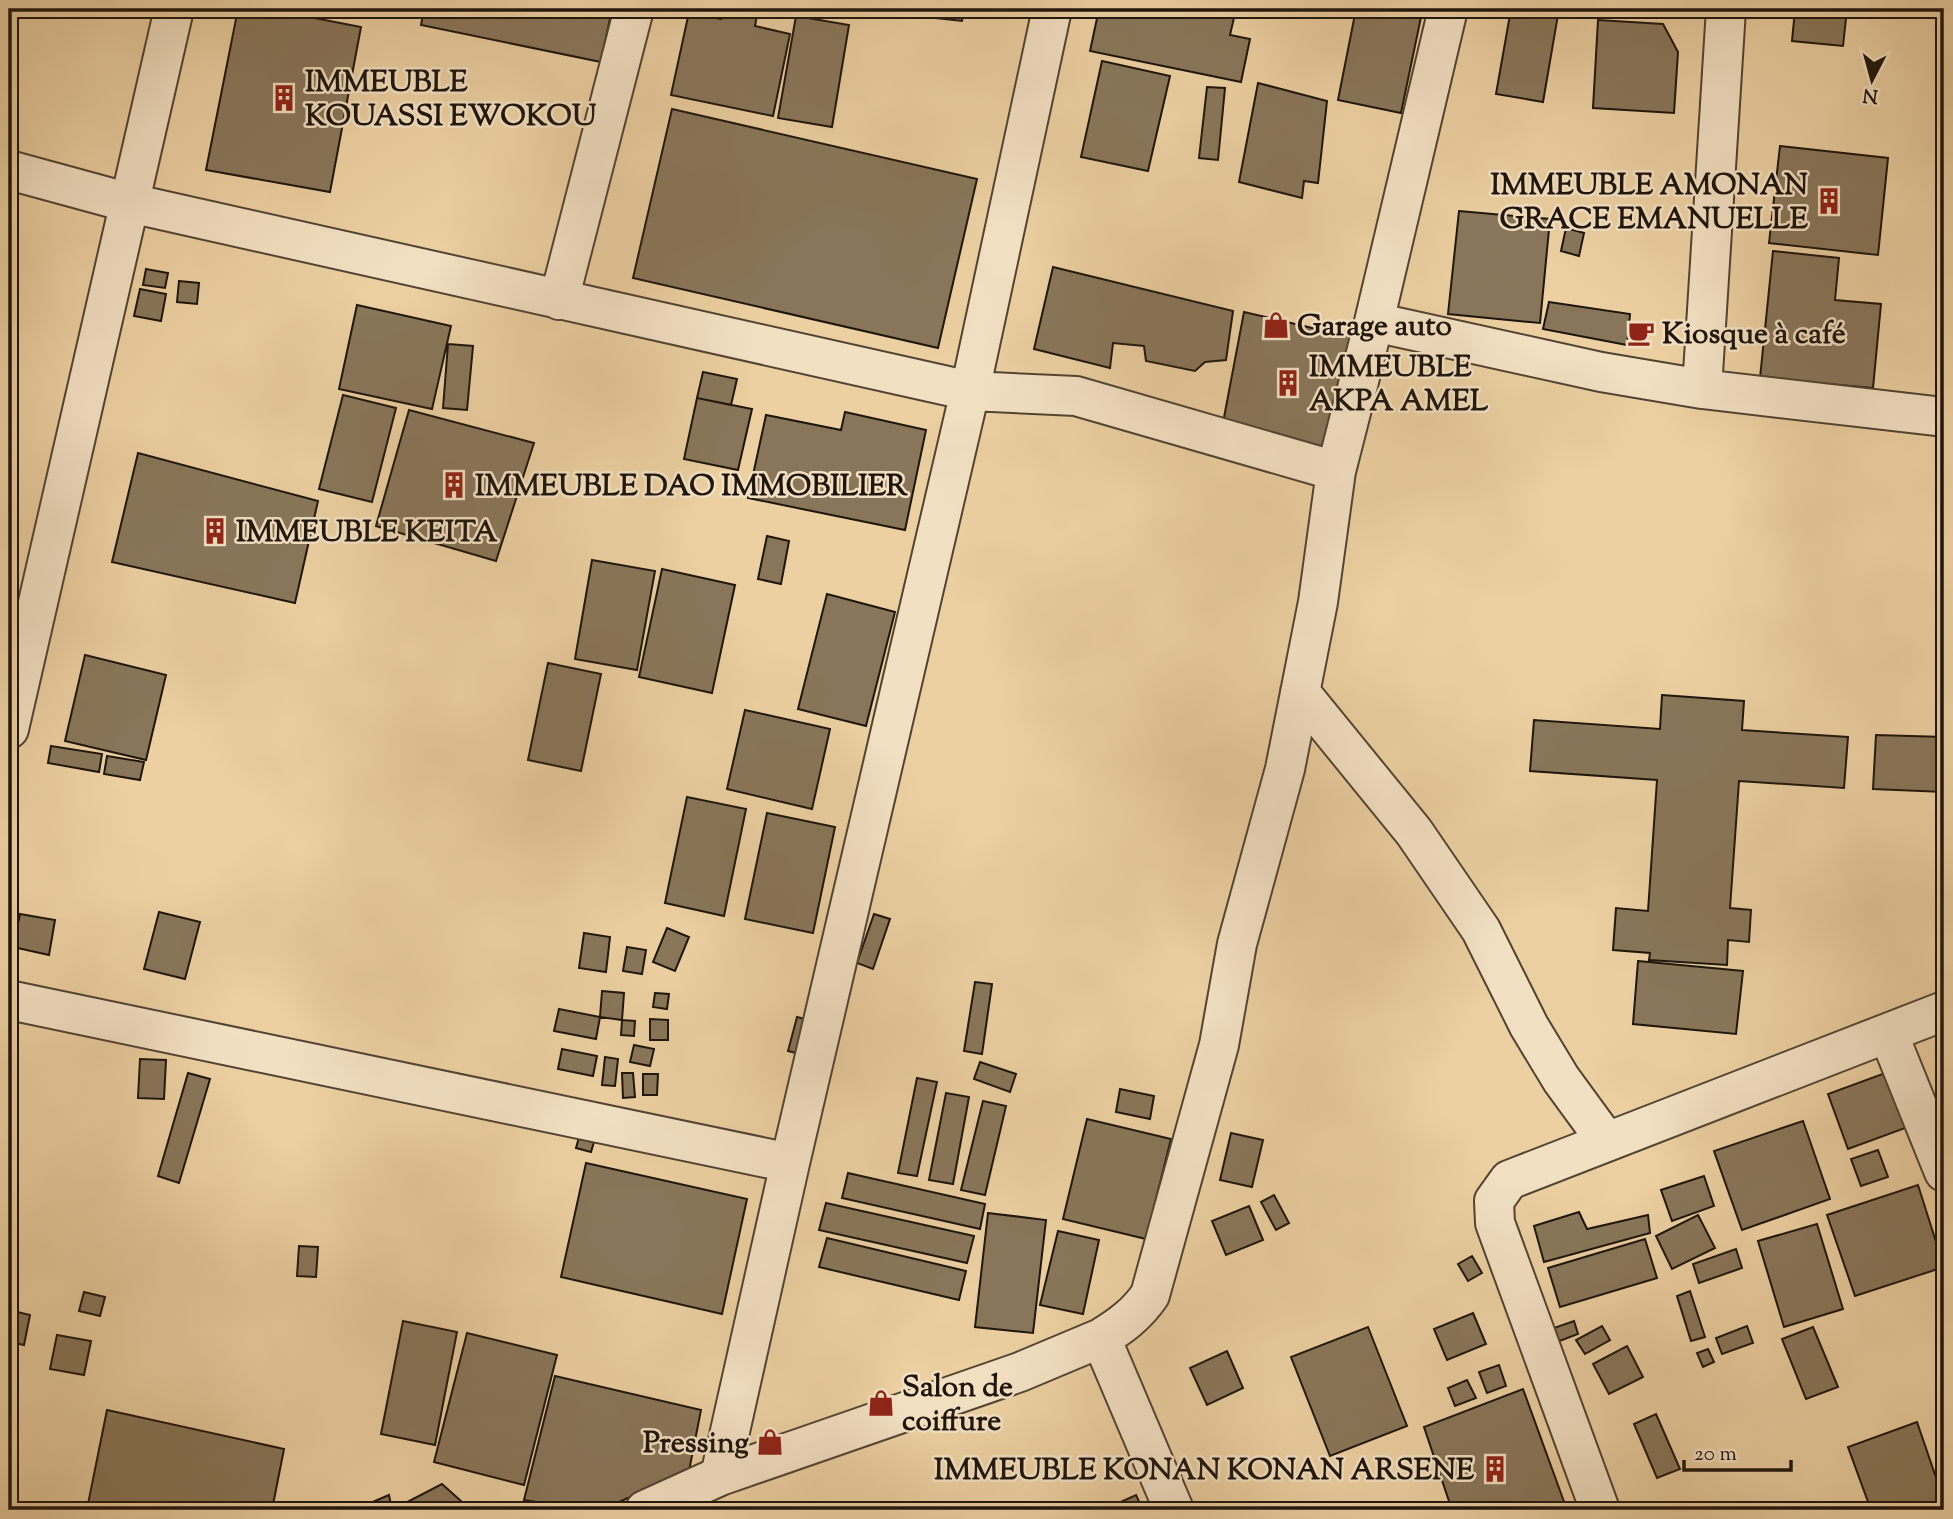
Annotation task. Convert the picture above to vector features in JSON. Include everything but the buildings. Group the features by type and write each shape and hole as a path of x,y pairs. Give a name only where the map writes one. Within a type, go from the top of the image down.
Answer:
{"street":[{"path":"9,730 174,9"},
{"path":"559,300 634,9"},
{"path":"720,1476 970,391 1052,9"},
{"path":"661,1507 720,1476 1020,1372 1101,1338 1124,1325 1150,1295 1219,1045 1237,944 1285,769 1318,602 1336,471 1448,9"},
{"path":"1702,388 1726,9"},
{"path":"9,170 130,203 970,391 1076,396 1336,471"},
{"path":"1374,322 1601,372 1702,388 1944,417"},
{"path":"1300,692 1414,832 1474,919 1529,1026 1560,1079 1607,1142"},
{"path":"9,1000 790,1163"},
{"path":"1600,1510 1495,1223 1494,1201 1509,1180 1944,1011"},
{"path":"1888,1033 1944,1172"},
{"path":"1101,1338 1174,1510"}],"place":[{"name":"IMMEUBLE KOUASSI EWOKOU","path":"284,98"},
{"name":"IMMEUBLE AMONAN GRACE EMANUELLE","path":"1829,201"},
{"name":"Garage auto","path":"1276,325"},
{"name":"Kiosque à café","path":"1641,333"},
{"name":"IMMEUBLE AKPA AMEL","path":"1288,383"},
{"name":"IMMEUBLE DAO IMMOBILIER","path":"454,485"},
{"name":"IMMEUBLE KEITA","path":"215,531"},
{"name":"Salon de coiffure","path":"881,1403"},
{"name":"Pressing","path":"770,1442"},
{"name":"IMMEUBLE KONAN KONAN ARSENE","path":"1495,1469"}]}
